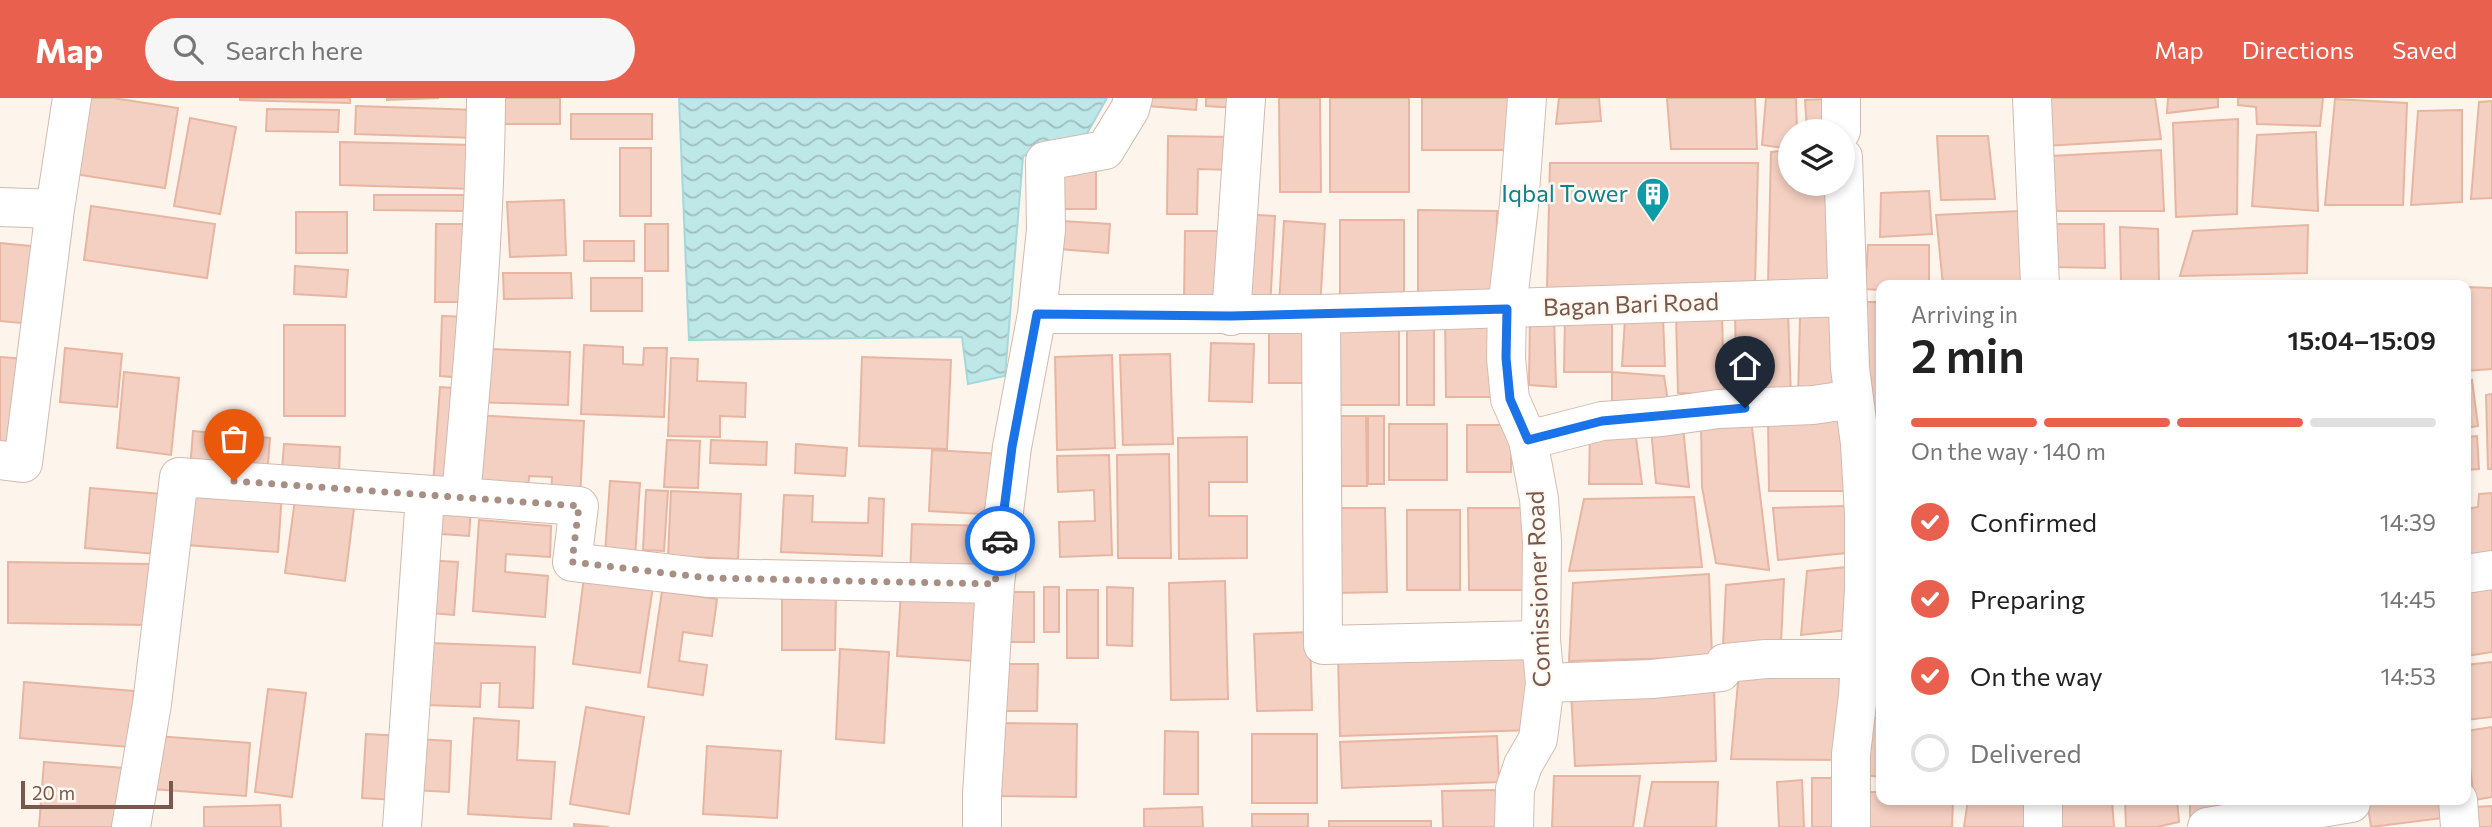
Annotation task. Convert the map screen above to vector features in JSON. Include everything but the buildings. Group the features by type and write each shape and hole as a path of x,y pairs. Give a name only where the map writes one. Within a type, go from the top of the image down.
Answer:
{"street":[{"path":"0,460 23,463 72,98"},
{"path":"402,827 443,496 475,344 485,168 486,98"},
{"path":"982,827 995,584 1012,447 1037,314 1046,230 1045,161 1105,150 1130,109 1133,98"},
{"path":"1231,316 1246,98"},
{"name":"Comissioner Road","path":"1514,827 1515,789 1523,765 1538,739 1545,683 1541,640 1542,541 1539,499 1528,440 1510,399 1506,358 1507,309 1519,205 1527,98"},
{"path":"1841,98 1842,119"},
{"path":"2032,98 2040,280"},
{"path":"1844,196 1850,368 1871,479 1852,754 1851,827"},
{"path":"0,207 55,209"},
{"name":"Bagan Bari Road","path":"1037,314 1231,316 1847,297"},
{"path":"1321,314 1323,645 1541,640"},
{"path":"1528,440 1602,421 1662,417 1718,409 1813,405 1854,399"},
{"path":"131,827 152,704 179,477 579,506 572,562 708,578 995,584"},
{"path":"2471,573 2492,570"},
{"path":"1545,683 1652,678 1721,671 1725,663 1766,659 1859,659"},
{"path":"2043,805 2043,827"},
{"path":"2221,826 2340,805"},
{"path":"2458,805 2460,827"}],"water":[{"path":"679,98 1107,98 1085,137 1023,156 1005,376 968,384 962,337 689,340"}],"way so far":[{"path":"234,481 579,506 572,562 708,578 995,584 1000,541"}],"place":[{"name":"Iqbal Tower","path":"1653,224"}],"route":[{"path":"1000,541 1012,447 1037,314 1231,316 1507,309 1506,358 1510,399 1528,440 1602,421 1745,408"}]}
